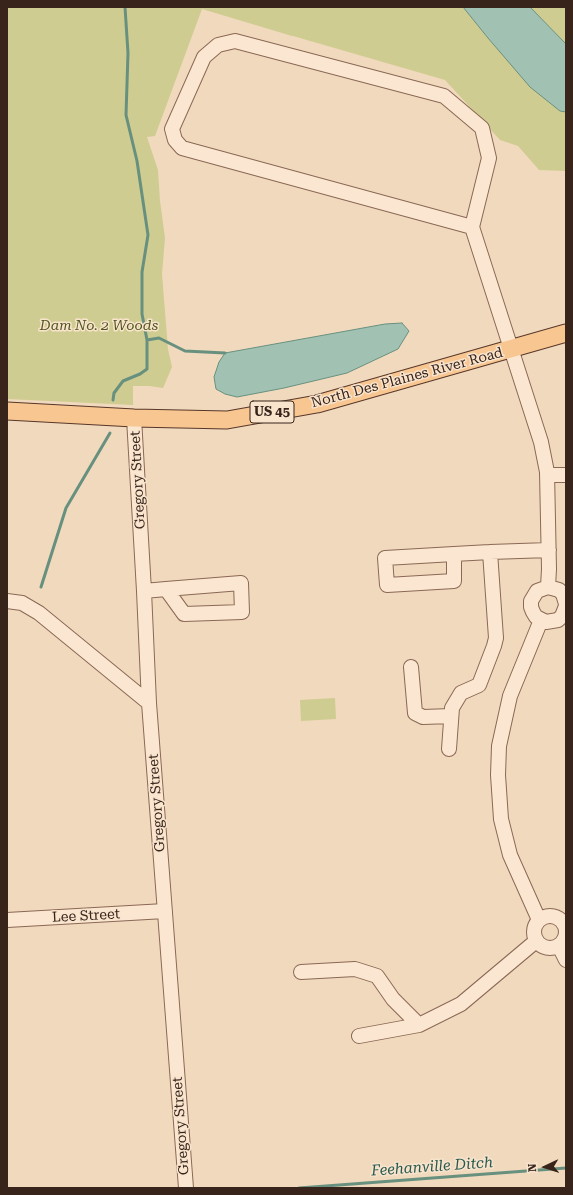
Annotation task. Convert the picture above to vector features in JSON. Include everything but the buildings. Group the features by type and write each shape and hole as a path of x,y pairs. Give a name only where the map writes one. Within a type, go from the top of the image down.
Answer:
{"main road":[{"name":"North Des Plaines River Road","path":"7,411 134,418 227,420 317,404 512,350 566,333"}],"street":[{"path":"472,227 182,148 176,140 172,129 204,57 218,45 234,41 444,96 482,128 489,158 472,227 541,442 547,475 548,587"},
{"name":"Gregory Street","path":"134,418 149,703 186,1188"},
{"path":"547,475 566,475"},
{"path":"454,554 454,581 387,585 385,558 454,554 490,552 548,550"},
{"path":"449,749 452,708 461,693 479,685 496,638 490,552"},
{"path":"144,591 241,583 242,612 184,614 166,590"},
{"path":"548,587 559,590 563,594 566,605 565,611 558,620 552,622 541,620 533,612 531,601 537,591 548,587"},
{"path":"7,601 22,603 39,613 149,703"},
{"path":"539,920 510,855 501,819 498,775 499,746 510,696 541,620"},
{"path":"411,667 416,713 423,717 451,716"},
{"name":"Lee Street","path":"7,920 165,911"},
{"path":"552,916 564,924 566,934 559,946 547,948 543,947 536,941 534,928 539,920 552,916"},
{"path":"359,1036 419,1025 462,1004 536,941"},
{"path":"559,946 566,960"},
{"path":"301,972 355,969 378,976 393,1000 419,1025"}],"green space":[{"name":"Dam No. 2 Woods","path":"7,7 463,7 488,38 560,111 566,112 566,171 539,170 518,146 500,140 445,80 202,9 155,136 147,137 158,170 165,238 162,274 168,349 172,367 163,388 133,386 133,405 7,399"},
{"path":"530,7 566,7 566,44"},
{"path":"335,698 336,719 301,721 300,700"}],"shaded area":[{"path":"463,7 530,7 566,44 566,112 560,111 530,87"},
{"path":"402,323 409,331 398,349 347,373 284,388 237,397 225,394 216,389 214,377 219,362 225,353 385,324"}],"waterway":[{"path":"113,400 114,393 123,381 140,374 147,369 147,340 142,314 142,272 148,235 137,161 126,115 128,53 125,7"},
{"path":"147,340 159,338 185,351 225,353"},
{"path":"41,587 66,508 110,433"},
{"name":"Feehanville Ditch","path":"299,1188 566,1168"}]}
